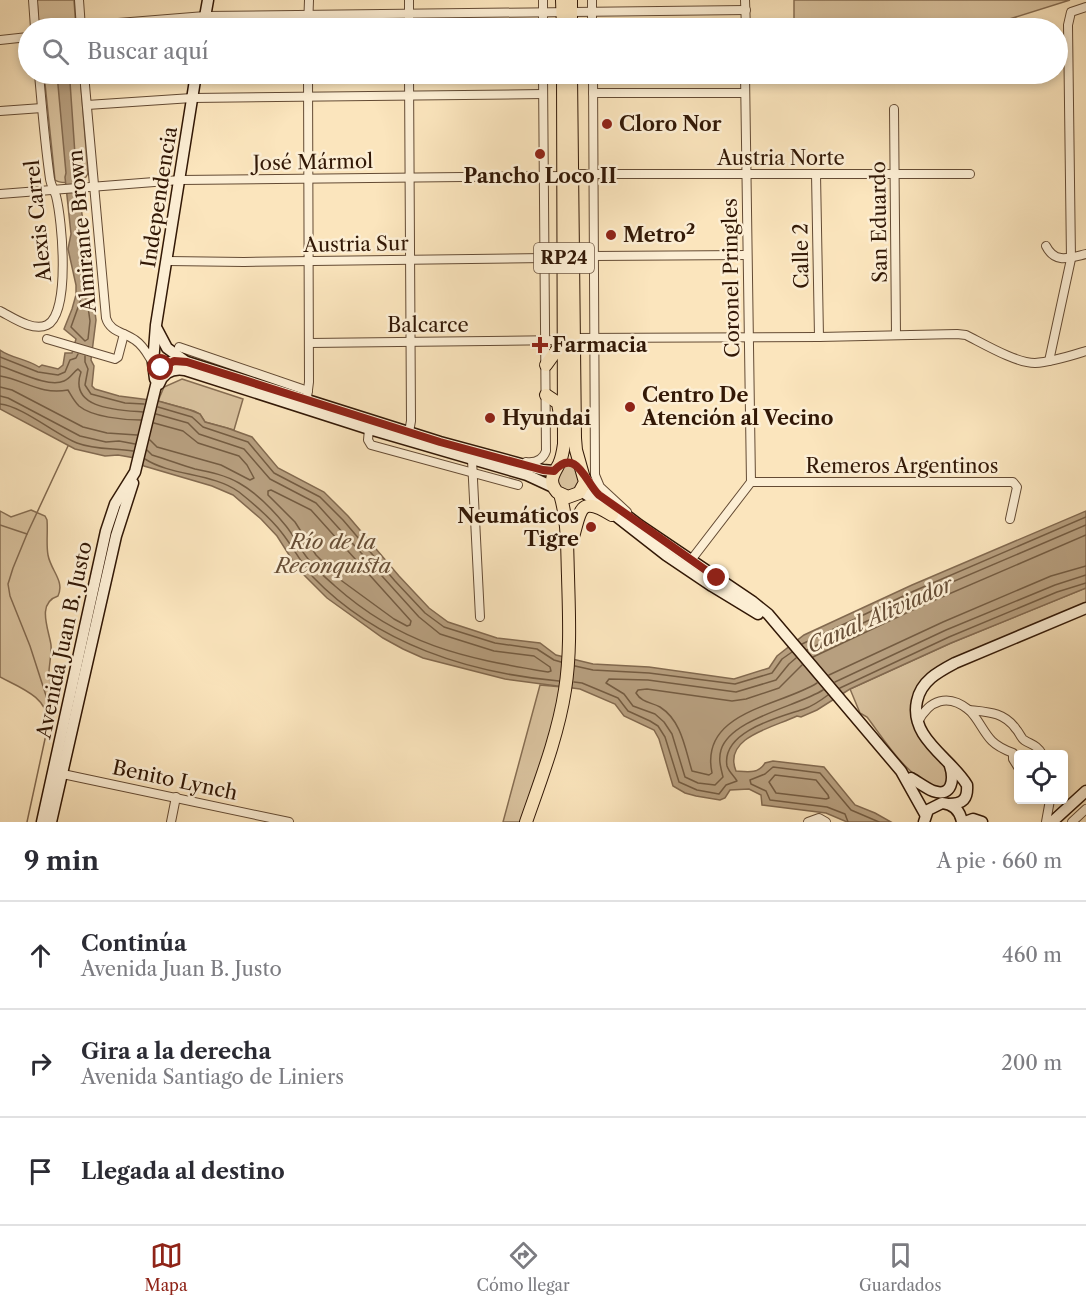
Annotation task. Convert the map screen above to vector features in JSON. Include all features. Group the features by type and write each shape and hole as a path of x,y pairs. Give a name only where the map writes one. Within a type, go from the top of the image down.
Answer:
{"main road":[{"path":"205,16 208,0"},
{"name":"Independencia","path":"155,387 153,363 156,326 194,84"},
{"name":"RP24","path":"563,84 568,175"},
{"name":"RP24","path":"571,84 568,175 569,339 575,444 587,474 585,485 578,493 573,510 572,616"},
{"path":"156,326 167,348 187,362"},
{"path":"546,365 569,339"},
{"name":"RP24","path":"533,822 571,690 575,648 566,517 552,477 563,452 569,339"},
{"path":"155,387 159,373 166,364 174,361 187,362 409,432 543,470 556,468 568,462 574,463 587,474 599,495 726,595 752,609 786,637 901,771 924,818"},
{"path":"155,387 170,371 181,369 306,400 369,429 527,475 568,497 578,493 598,502 612,515"},
{"name":"Avenida Juan B. Justo","path":"51,822 58,773 106,531 115,504 137,472 155,387"},
{"path":"546,395 558,403 559,414 564,421"},
{"path":"573,537 577,517 586,507 596,506 688,565"},
{"path":"924,818 932,806 945,803 961,804 968,794 967,785 927,738 918,722 916,716 918,698 922,688 937,672 1086,608"},
{"name":"RP24","path":"526,822 558,733"},
{"path":"911,778 935,792 948,789 954,778 950,765"},
{"path":"901,771 958,811 963,822 973,819 982,822"},
{"name":"Avenida Juan B. Justo","path":"42,822 58,773"},
{"path":"1052,822 1086,792"}],"street":[{"path":"33,0 34,18"},
{"path":"79,0 80,18"},
{"path":"308,18 309,0"},
{"path":"409,0 409,18"},
{"path":"543,0 543,18"},
{"path":"592,0 592,18"},
{"path":"746,0 746,18"},
{"path":"182,18 308,14 543,12 567,6 592,12 746,10"},
{"path":"1049,361 1071,259 1068,25 1071,12 1086,7"},
{"path":"0,40 18,38"},
{"name":"Alexis Carrel","path":"0,311 38,327 48,325 54,319 59,307 63,278 57,205 51,179 40,84"},
{"name":"Almirante Brown","path":"85,84 106,318 110,327 141,345 153,363"},
{"path":"179,347 306,400 309,382 308,84"},
{"path":"409,84 411,342 409,432"},
{"path":"501,459 531,462 542,459 545,454 543,84"},
{"path":"587,474 594,338 593,84"},
{"name":"Coronel Pringles","path":"745,84 751,482"},
{"path":"593,93 745,93"},
{"path":"87,105 192,98 543,94"},
{"path":"0,111 42,108"},
{"name":"San Eduardo","path":"894,109 896,335"},
{"name":"Calle 2","path":"816,174 819,337"},
{"name":"Austria Norte","path":"568,175 970,174"},
{"name":"José Mármol","path":"0,194 180,180 568,175"},
{"path":"1046,246 1053,257 1071,259 1086,254"},
{"path":"593,256 747,255"},
{"name":"Austria Sur","path":"168,261 545,258"},
{"path":"47,339 115,359 118,357 124,334"},
{"name":"Balcarce","path":"309,343 966,335 1024,361 1035,363 1086,351"},
{"path":"369,429 368,440 371,445 518,485"},
{"path":"472,460 480,617"},
{"path":"688,565 751,482"},
{"name":"Remeros Argentinos","path":"751,482 1013,482 1017,487 1010,519"},
{"path":"918,722 927,707 934,702 953,701 969,710 1006,717 1023,740 1037,746 1040,750"},
{"path":"969,710 992,741 1013,753"},
{"path":"1014,761 1013,753 1018,743 1023,740"},
{"name":"Benito Lynch","path":"58,773 176,797 265,819 289,822"},
{"path":"171,822 176,797"},
{"path":"1046,822 1049,804"},
{"path":"1072,822 1086,809"},
{"path":"808,822 823,820"}],"shaded area":[{"path":"37,0 74,0 75,18 38,18"},
{"path":"794,0 1070,0 1013,18 794,18"},
{"path":"45,84 81,84 88,173 86,177 71,182 55,180"},
{"path":"182,379 243,399 234,430 205,422 200,414 194,411 158,401 164,387"},
{"path":"563,466 577,468 580,488 563,492 555,477"},
{"path":"31,510 45,516 47,520 48,555 60,586 58,596 47,604 46,611 51,645 49,678 58,703 47,723 44,707 32,694 0,677 0,511 11,517"},
{"path":"1086,588 1086,604 930,673 913,713 949,768 951,777 944,787 921,780 910,771 867,717 860,713 850,689 951,643"},
{"path":"540,685 562,687 558,708 522,822 503,822"}],"water":[{"name":"Río de la Reconquista","path":"58,84 70,84 76,169 96,320 91,360 94,366 92,386 119,396 158,401 190,410 200,414 205,422 252,437 278,468 324,492 429,608 448,622 497,638 540,643 556,655 593,664 649,667 734,679 769,668 777,656 804,635 912,585 1086,511 1086,588 951,643 850,689 817,710 764,729 743,742 737,750 734,759 736,771 756,771 765,763 773,761 824,767 855,805 891,822 847,822 826,813 762,805 761,795 749,789 730,790 725,798 720,800 685,793 673,786 659,739 654,730 624,716 615,704 580,689 505,679 423,658 403,649 383,638 327,598 298,569 277,536 233,495 212,486 144,466 135,458 118,455 105,456 75,449 0,409 0,350 39,367 42,365 58,369 63,365 65,353 72,353 76,339 64,329 76,295 68,249 71,234"}],"waterway":[{"path":"27,822 50,708 30,646 10,596 8,584 27,534 68,446"},
{"path":"0,525 27,534"}],"place":[{"name":"Cloro Nor","path":"607,124"},
{"name":"Pancho Loco II","path":"540,154"},
{"name":"Metro²","path":"611,235"},
{"name":"Farmacia","path":"540,345"},
{"name":"Centro De Atención al Vecino","path":"630,407"},
{"name":"Hyundai","path":"490,418"},
{"name":"Neumáticos Tigre","path":"591,527"}],"route":[{"path":"161,368 169,362 187,362 440,442 543,470 554,471 558,466 568,462 574,463 582,469 585,478 599,495 674,550 717,578"}],"water label":[{"name":"Canal Aliviador","path":"880,615"}]}
